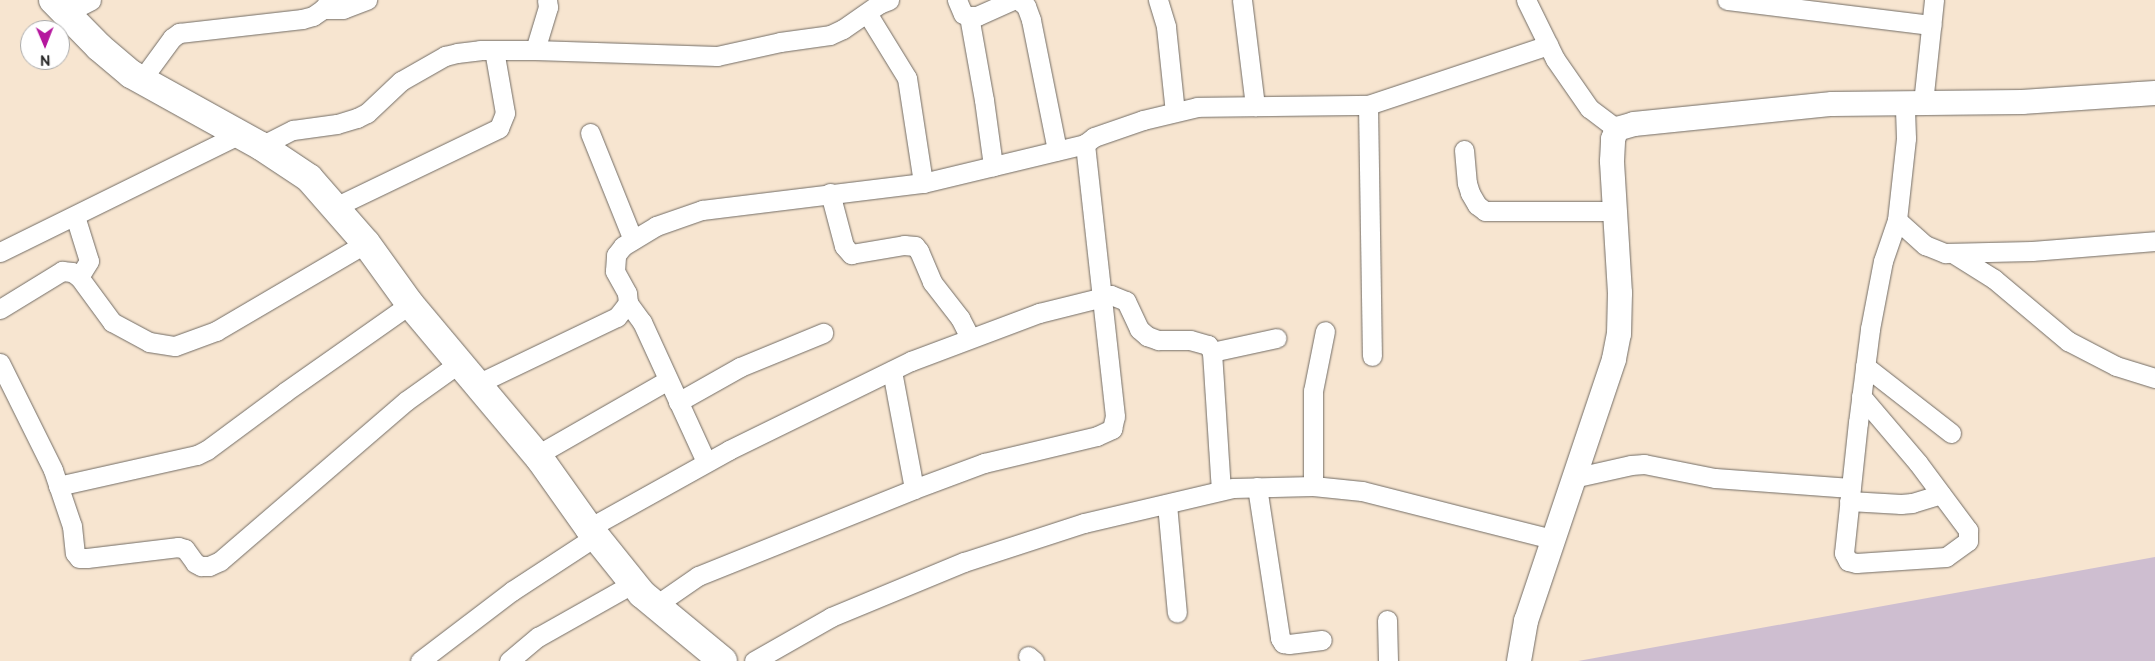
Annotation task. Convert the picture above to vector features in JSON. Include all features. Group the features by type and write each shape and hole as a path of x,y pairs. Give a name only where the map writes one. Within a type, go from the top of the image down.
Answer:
{"main road":[{"path":"60,7 99,47 131,74 251,140 309,178 366,243 410,304 537,455 593,532 634,583 656,605 723,661"}],"street":[{"path":"60,7 91,0"},
{"path":"142,79 172,38 179,33 302,19 313,16 326,5 343,9 367,0"},
{"path":"535,50 548,7 547,0"},
{"path":"0,252 75,216 251,140 294,130 337,124 358,118 367,113 401,81 445,56 480,50 535,50 718,56 780,42 830,35 889,0"},
{"path":"958,0 963,14 969,16 978,16 1013,0"},
{"path":"1018,0 1026,6 1031,20 1057,150"},
{"path":"1158,0 1166,28 1175,112"},
{"path":"1242,0 1256,106"},
{"path":"1526,0 1555,59 1589,108 1617,129"},
{"path":"1727,0 1930,25"},
{"path":"1861,396 1918,463 1968,530 1970,536 1964,546 1946,557 1856,564 1848,561 1844,553 1861,396 1865,366 1883,261 1897,220 1906,138 1934,0"},
{"path":"867,13 907,78 923,183"},
{"path":"969,16 984,100 993,166"},
{"path":"706,462 642,322 628,303 627,293 615,271 616,255 623,246 656,226 702,210 923,183 1085,144 1094,137 1143,120 1216,105 1368,105 1548,45"},
{"path":"335,207 500,128 505,113 494,50"},
{"path":"1519,661 1526,621 1614,359 1619,334 1620,293 1614,211 1613,139 1617,129 1625,125 1832,104 2022,102 2155,93"},
{"path":"1368,105 1372,356"},
{"path":"590,133 634,240"},
{"path":"656,605 698,576 914,489 984,463 1097,436 1112,428 1115,416 1085,144"},
{"path":"1464,150 1468,188 1477,205 1485,210 1614,211"},
{"path":"830,194 844,246 851,254 904,245 915,246 932,282 960,318 970,338"},
{"path":"75,216 90,261 79,277"},
{"path":"1897,220 1925,245 1954,254 2032,252 2155,241"},
{"path":"0,309 62,271 72,272 79,277 112,322 149,342 165,346 175,346 216,331 366,243"},
{"path":"1954,254 1994,279 2068,341 2116,366 2155,378"},
{"path":"420,661 593,532 706,462 910,361 1039,313 1102,296 1111,295 1126,301 1139,329 1147,336 1158,340 1203,342 1208,345 1212,352 1222,490"},
{"path":"477,384 617,317 628,303"},
{"path":"58,486 197,455 207,450 285,392 410,304"},
{"path":"1313,486 1313,390 1325,331"},
{"path":"678,402 740,367 823,333"},
{"path":"1212,352 1277,338"},
{"path":"0,363 53,470 72,526 75,553 79,558 178,547 185,549 195,563 201,566 209,566 220,561 406,401 459,362"},
{"path":"1865,366 1951,433"},
{"path":"892,371 914,489"},
{"path":"537,455 668,380"},
{"path":"1573,478 1631,465 1644,464 1715,478 1850,494 1901,504 1912,503 1941,494"},
{"path":"754,661 831,617 964,562 1084,524 1222,490 1313,486 1362,491 1552,539"},
{"path":"1257,487 1280,638 1283,644 1322,640"},
{"path":"1167,504 1177,613"},
{"path":"509,661 538,637 634,583"},
{"path":"1387,620 1388,661"}],"shaded area":[{"path":"2155,557 2155,661 1578,661"}]}
